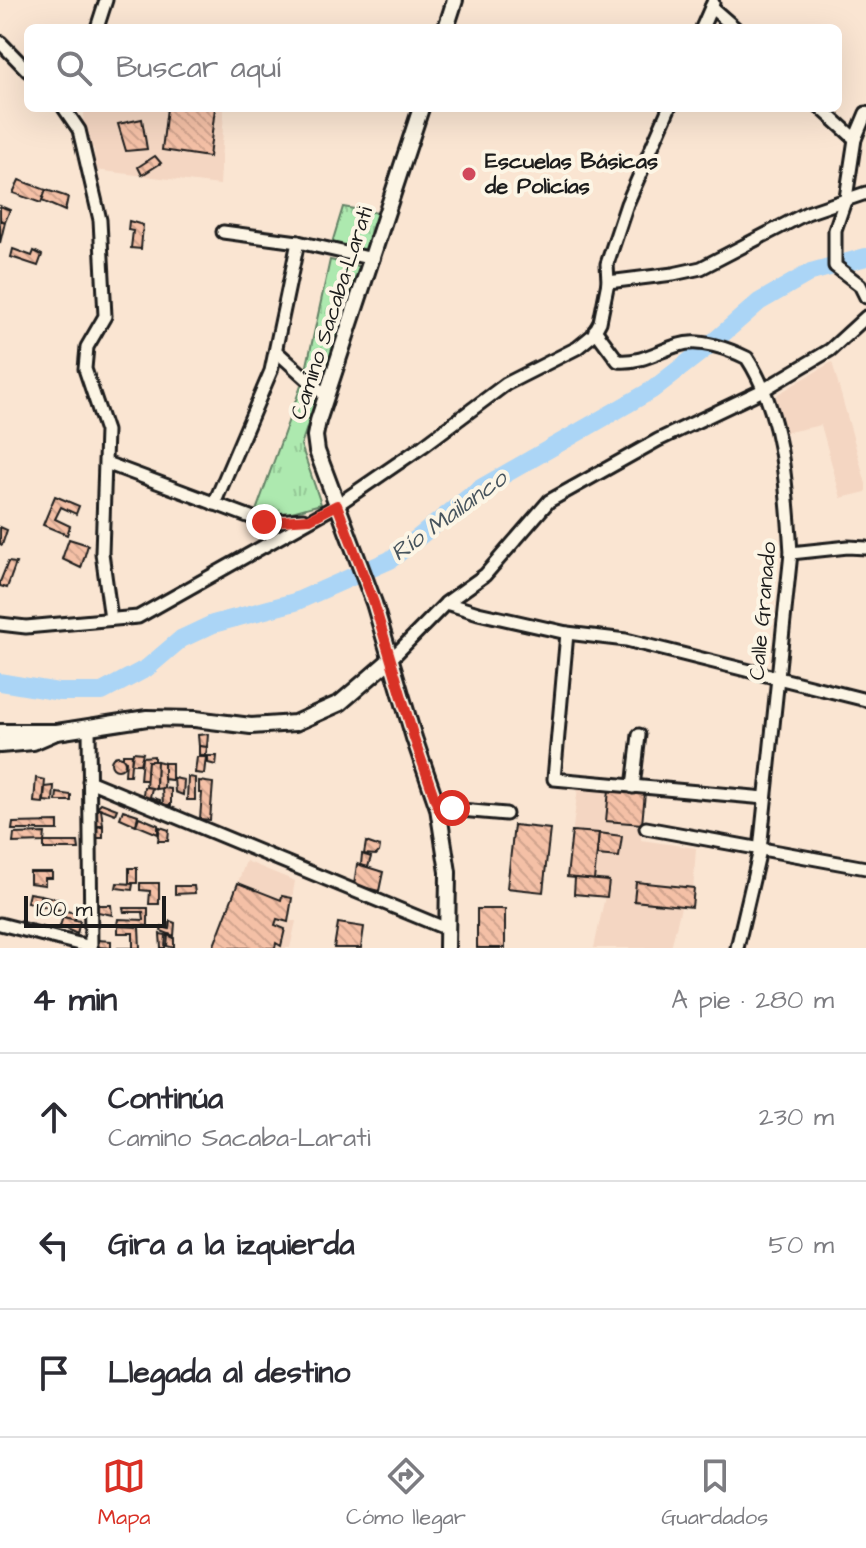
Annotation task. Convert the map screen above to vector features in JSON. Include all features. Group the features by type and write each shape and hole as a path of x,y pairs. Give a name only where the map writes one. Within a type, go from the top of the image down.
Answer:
{"main road":[{"path":"447,24 455,0"},
{"name":"Camino Sacaba-Larati","path":"420,112 315,436 317,451 374,603 438,808 448,872 447,948"},
{"path":"0,732 57,732 147,718 195,719 251,726 295,723 340,703 391,659"},
{"path":"0,745 33,742 57,732"}],"street":[{"path":"98,24 106,0"},
{"path":"704,24 713,3 731,24"},
{"path":"0,42 24,67"},
{"path":"67,112 79,130 100,220 105,316 87,347 85,369 106,431 102,553 111,619"},
{"path":"74,121 77,112"},
{"path":"0,624 26,627 138,617 337,505 506,384 577,348 600,322 608,282 607,264 627,204 667,112"},
{"path":"825,112 855,139"},
{"path":"866,113 855,139 846,198 835,230 835,266 860,285 866,297"},
{"path":"608,282 701,268 807,213 866,193"},
{"path":"223,232 298,242 373,259"},
{"path":"214,504 271,371 298,242"},
{"path":"391,659 446,603 485,575 549,501 658,440 763,390 830,350 866,317"},
{"name":"Calle Granado","path":"595,330 618,361 632,362 683,343 724,348 747,358 763,390 776,430 789,511 791,553 760,850 737,948"},
{"path":"276,351 326,396"},
{"path":"106,463 264,522 310,519"},
{"path":"791,553 866,548"},
{"path":"446,603 567,633 626,640 866,700"},
{"path":"567,633 554,779 765,798"},
{"path":"0,924 91,947 89,727"},
{"path":"633,787 639,735"},
{"path":"89,781 447,929"},
{"path":"438,808 506,814"},
{"path":"646,828 866,868"}],"shaded area":[{"path":"84,112 224,112 220,185 95,170 94,149 88,145"},
{"path":"832,362 866,484 866,492 841,498 821,425 784,433 775,399 778,394"},
{"path":"578,787 645,793 641,840 696,848 692,907 681,907 671,948 594,948 608,882 567,877"},
{"path":"246,861 295,881 288,921 296,921 290,948 213,948"}],"green space":[{"path":"343,207 378,213 367,251 332,243"},
{"path":"330,260 363,267 323,383 306,370"},
{"path":"302,383 318,395 301,445 321,504 288,513 256,511"}],"building":[{"path":"167,112 215,112 209,157 162,150"},
{"path":"142,119 147,149 126,151 118,124"},
{"path":"155,156 161,163 142,175 138,167"},
{"path":"19,180 46,190 41,203 13,193"},
{"path":"46,190 68,197 65,211 42,201"},
{"path":"0,206 10,210 5,222 0,220"},
{"path":"0,220 5,222 0,243"},
{"path":"129,221 143,225 141,249 131,248 133,231 128,230"},
{"path":"13,249 32,256 34,251 42,255 38,266 11,257"},
{"path":"55,496 79,506 76,514 61,507 55,519 70,526 67,535 43,525"},
{"path":"0,527 7,530 2,545 0,544"},
{"path":"69,539 88,545 81,568 62,559"},
{"path":"8,562 16,563 7,588 0,586 0,582"},
{"path":"208,734 207,747 199,746 198,735"},
{"path":"199,746 207,747 206,755 199,755"},
{"path":"133,752 143,753 140,764 131,764"},
{"path":"123,754 132,754 130,775 125,775"},
{"path":"118,756 125,763 118,770 111,763"},
{"path":"154,756 154,761 148,761 147,780 140,780 142,757"},
{"path":"208,756 217,756 216,765 208,763"},
{"path":"197,757 206,757 204,774 195,773"},
{"path":"148,761 157,761 156,789 146,787"},
{"path":"157,761 165,763 164,788 156,789"},
{"path":"164,763 172,763 172,780 164,779"},
{"path":"188,777 195,778 195,800 187,800"},
{"path":"36,778 45,780 43,803 34,802"},
{"path":"174,778 184,780 183,795 175,792"},
{"path":"199,781 213,783 210,820 200,819 202,793 199,793"},
{"path":"54,786 53,802 44,801 45,787"},
{"path":"144,787 152,788 150,797 160,800 160,810 142,802"},
{"path":"162,788 171,789 171,805 163,805"},
{"path":"609,790 645,793 642,824 606,821"},
{"path":"57,793 71,795 71,801 56,801"},
{"path":"101,803 117,809 115,814 97,807"},
{"path":"95,809 101,809 103,825 97,825"},
{"path":"123,810 138,815 136,825 120,818"},
{"path":"139,817 158,825 158,834 136,825"},
{"path":"58,822 58,830 12,830 13,823"},
{"path":"514,825 550,829 543,892 507,888"},
{"path":"103,826 103,838 97,838 97,827"},
{"path":"160,827 169,830 168,841 158,841"},
{"path":"572,831 599,833 594,880 567,877"},
{"path":"45,833 44,842 13,843 14,834"},
{"path":"599,833 622,836 619,857 597,855"},
{"path":"44,842 78,842 79,849 44,849"},
{"path":"366,842 380,847 376,855 364,854"},
{"path":"362,854 371,857 368,867 361,865"},
{"path":"357,864 383,872 379,891 354,885"},
{"path":"129,868 137,868 137,883 129,883"},
{"path":"30,872 52,872 52,878 45,878 45,885 30,883"},
{"path":"575,878 609,881 607,897 574,894"},
{"path":"636,882 694,888 692,907 634,901"},
{"path":"117,883 133,884 132,890 116,888"},
{"path":"140,883 159,883 159,904 149,904 150,891 140,890"},
{"path":"238,883 281,900 282,896 292,898 288,922 277,919 275,925 285,929 281,946 276,943 275,948 213,948"},
{"path":"175,886 194,886 195,893 175,894"},
{"path":"29,893 41,895 38,905 27,902"},
{"path":"41,895 58,899 56,909 38,905"},
{"path":"97,905 111,905 112,915 98,912"},
{"path":"123,908 148,908 148,926 117,925 118,919 144,920 143,912 124,912"},
{"path":"56,909 76,913 75,920 55,915"},
{"path":"477,909 505,909 505,948 477,948"},
{"path":"63,917 80,921 77,934 60,926"},
{"path":"170,921 175,923 174,936 161,931 162,927 169,929"},
{"path":"338,923 364,927 361,948 334,948"},
{"path":"118,926 139,927 140,948 133,948 133,933 118,933"},
{"path":"160,934 166,935 165,948 161,948"},
{"path":"168,935 174,938 174,948 167,946"},
{"path":"97,940 111,941 111,948 97,947"}],"waterway":[{"name":"Río Mailanco","path":"0,682 59,692 102,692 147,668 181,639 213,624 295,602 390,560 479,489 652,390 759,302 811,272 866,257"}],"place":[{"name":"Escuelas Básicas de Policías","path":"469,174"}],"route":[{"path":"264,522 310,519 337,505 374,603 438,808 452,808"}]}
